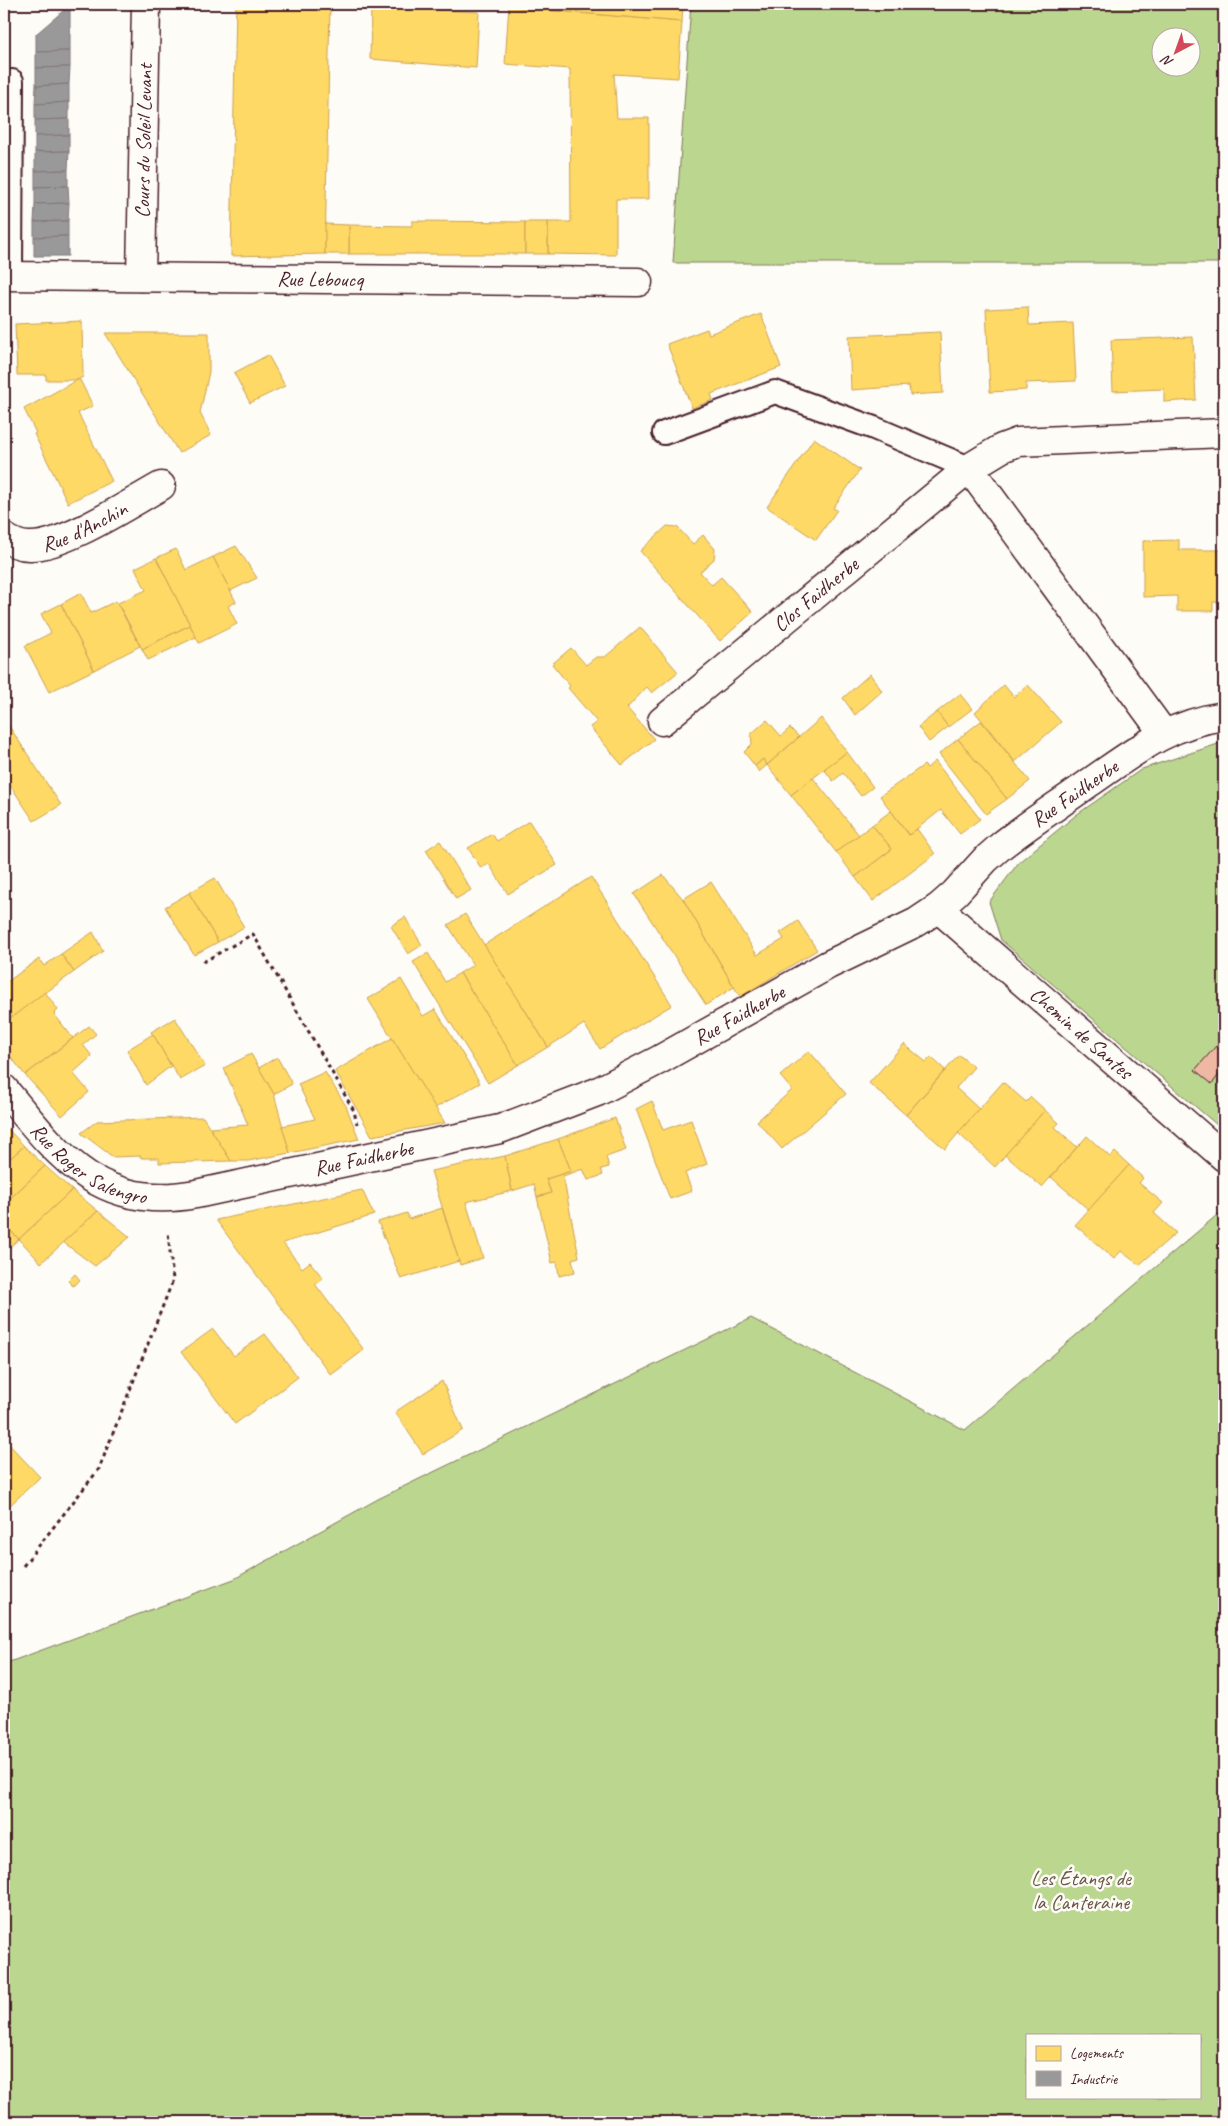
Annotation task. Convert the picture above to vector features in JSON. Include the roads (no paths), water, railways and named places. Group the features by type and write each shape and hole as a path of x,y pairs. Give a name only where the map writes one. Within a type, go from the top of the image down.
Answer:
{"street":[{"name":"Cours du Soleil Levant","path":"141,277 146,4"},
{"name":"Rue Leboucq","path":"7,276 638,282"},
{"name":"Clos Faidherbe","path":"662,721 969,468 1002,448 1018,442 1224,433"},
{"path":"969,468 1164,734"},
{"name":"Rue d'Anchin","path":"4,537 21,545 30,546 55,542 161,486"},
{"name":"Rue Faidherbe","path":"196,1194 500,1128 597,1092 659,1060 828,965 917,922 938,908 955,893 985,860 1021,830 1135,750 1164,734 1188,724 1224,716"},
{"name":"Chemin de Santes","path":"938,908 1224,1157"},
{"name":"Rue Roger Salengro","path":"4,1089 53,1148 78,1170 102,1184 121,1192 164,1198 196,1194"}],"lane":[{"path":"7,276 12,81"},
{"path":"664,433 774,392 874,428 969,468"}],"park label":[{"name":"Les Étangs de la Canteraine","path":"1081,1890"}]}
